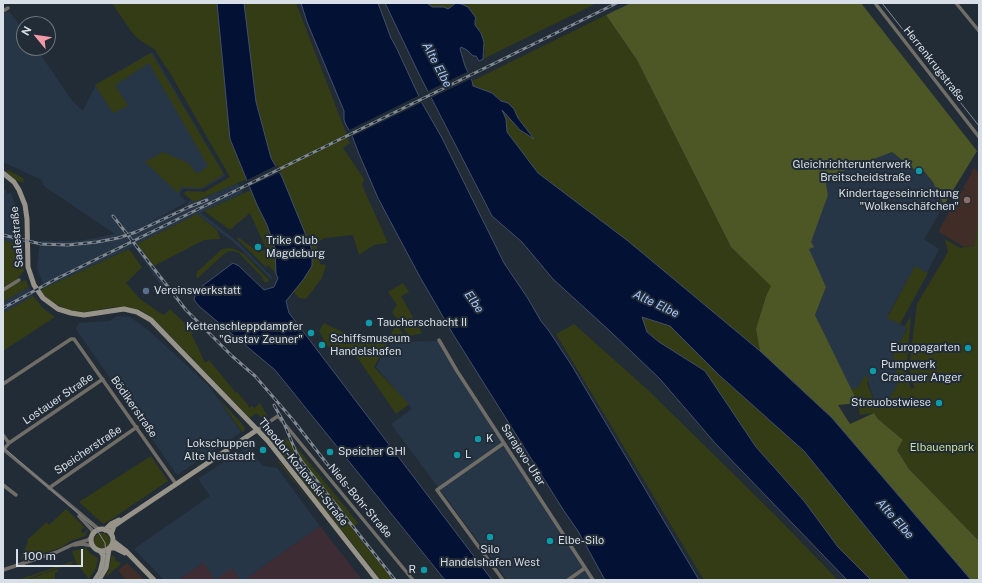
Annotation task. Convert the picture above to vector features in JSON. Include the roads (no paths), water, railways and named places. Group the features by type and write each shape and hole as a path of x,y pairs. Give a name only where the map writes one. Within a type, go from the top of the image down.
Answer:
{"main road":[{"name":"Saalestraße","path":"3,173 14,182 25,205 27,219 28,267 33,283"},
{"name":"Theodor-Kozlowski-Straße","path":"33,283 46,301 58,309 67,312 84,314 124,309 134,311 154,323 268,441 377,580"},
{"path":"110,534 114,526 124,518 257,430"},
{"path":"96,580 100,572 103,555 93,546 91,540 93,535 124,518"},
{"path":"102,530 110,534 113,541 131,556 154,580"},
{"path":"96,580 103,574 107,566 109,548 113,541"},
{"path":"100,551 109,548 120,550 131,556"}],"street":[{"name":"Herrenkrugstraße","path":"875,3 979,137"},
{"path":"956,3 979,32"},
{"path":"3,11 8,8"},
{"name":"Saalestraße","path":"3,290 18,280"},
{"name":"Bödikerstraße","path":"3,384 73,338 76,340 138,427 176,484"},
{"name":"Sarajevo-Ufer","path":"439,340 457,371 593,580"},
{"name":"Lostauer Straße","path":"3,449 9,443 103,379"},
{"name":"Niels-Bohr-Straße","path":"257,430 278,416 413,580"},
{"name":"Speicherstraße","path":"49,488 138,427"},
{"path":"3,435 9,443"},
{"path":"503,580 437,490 504,443"},
{"path":"3,449 74,509 102,530"},
{"path":"4,487 16,495"},
{"path":"3,570 88,540 93,535 92,530 74,509"},
{"path":"69,547 82,544 93,546"},
{"path":"568,580 585,568"}],"water":[{"path":"217,3 244,3 256,102 271,158 282,177 312,250 312,266 286,301 289,313 492,580 445,580 275,370 200,307 194,300 196,292 201,287 233,263 239,266 264,290 274,287 278,278 276,274 275,248 267,225 257,205 230,139"},
{"name":"Elbe","path":"301,3 378,3 391,38 422,103 442,138 504,263 572,366 699,580 605,580 578,531 453,334 420,277 378,198 351,133 344,120 344,111 307,22"},
{"name":"Alte Elbe","path":"385,3 427,3 432,7 444,7 448,9 456,3 468,7 476,18 475,25 481,33 484,42 483,59 479,61 476,56 473,56 467,50 461,47 460,49 473,86 492,93 501,101 508,103 514,109 518,118 534,139 520,130 502,110 506,119 507,132 538,173 628,241 760,351 832,418 971,580 909,580 804,451 719,375 670,326 642,317 647,332 659,342 705,371 756,447 804,501 838,547 871,580 847,580 715,443 660,379 553,279 522,242 492,216 419,74"}],"tram line":[{"path":"882,3 979,126"},
{"path":"3,447 97,530 105,543 106,555 104,568 97,580"}],"railway":[{"path":"3,308 54,280 617,3"},
{"path":"3,235 41,244 68,245 97,242 118,238 136,232 207,200"},
{"path":"113,216 186,310 232,356 255,376 293,420 345,487"},
{"path":"274,405 302,462 395,580"}],"place":[{"name":"Gleichrichterunterwerk Breitscheidstraße","path":"919,171"},
{"name":"Kindertageseinrichtung \"Wolkenschäfchen\"","path":"967,200"},
{"name":"Trike Club Magdeburg","path":"258,247"},
{"name":"Vereinswerkstatt","path":"146,291"},
{"name":"Taucherschacht II","path":"369,323"},
{"name":"Kettenschleppdampfer \"Gustav Zeuner\"","path":"311,333"},
{"name":"Schiffsmuseum Handelshafen","path":"322,345"},
{"name":"Europagarten","path":"968,348"},
{"name":"Pumpwerk Cracauer Anger","path":"873,371"},
{"name":"Streuobstwiese","path":"939,403"},
{"name":"K","path":"478,439"},
{"name":"Lokschuppen Alte Neustadt","path":"263,450"},
{"name":"Speicher GHI","path":"330,452"},
{"name":"L","path":"457,455"},
{"name":"Silo Handelshafen West","path":"490,537"},
{"name":"Elbe-Silo","path":"550,541"},
{"name":"R","path":"424,570"}],"park label":[{"name":"Elbauenpark","path":"942,448"}]}
